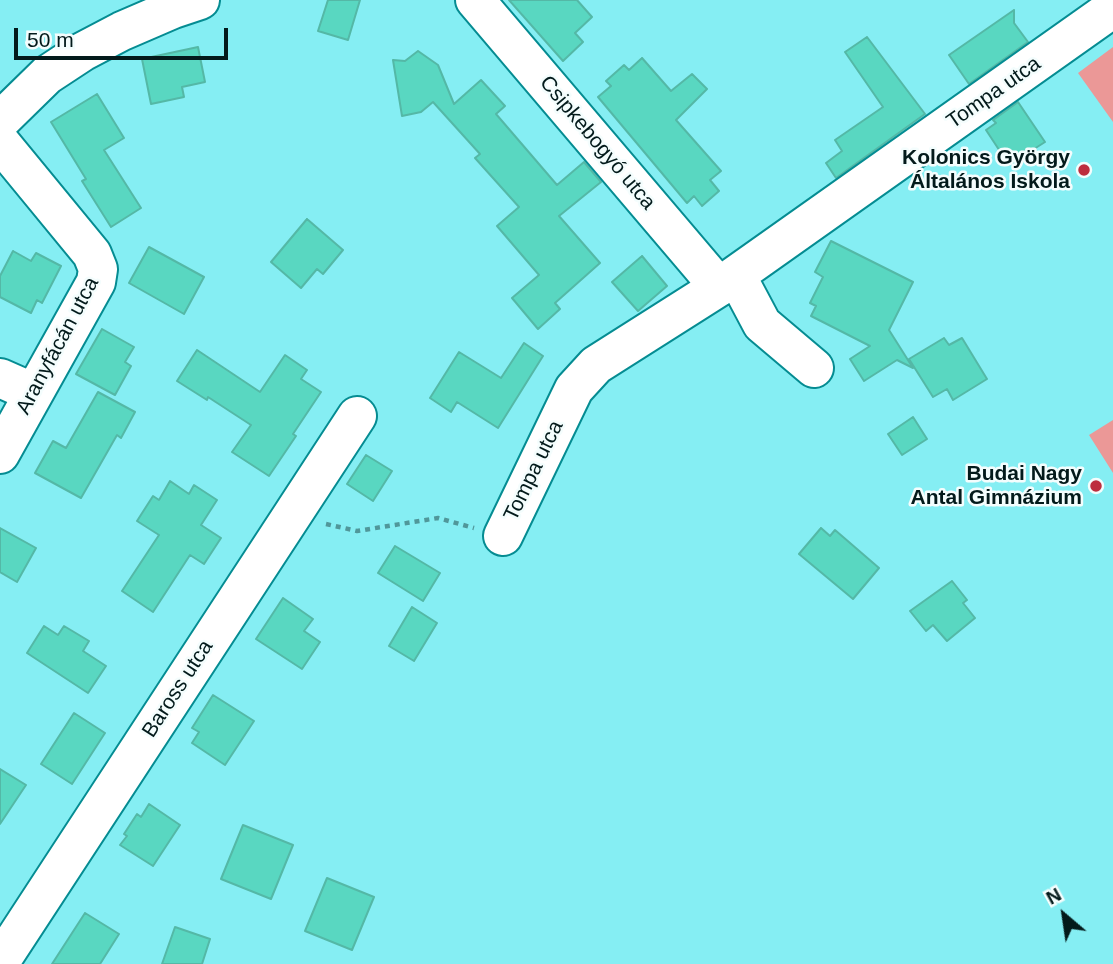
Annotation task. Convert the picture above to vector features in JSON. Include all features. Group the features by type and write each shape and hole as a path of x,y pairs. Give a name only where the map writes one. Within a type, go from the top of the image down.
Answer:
{"street":[{"path":"0,121 47,75 82,52 122,31 200,0"},
{"name":"Csipkebogyó utca","path":"475,0 727,281"},
{"name":"Tompa utca","path":"503,536 574,388 596,365 727,281 1113,6"},
{"name":"Aranyfácán utca","path":"0,142 92,254 98,269 96,282 17,386 0,454"},
{"path":"727,281 762,324 814,368"},
{"name":"Baross utca","path":"0,962 357,416"}],"path":[{"name":"Tompa utca","path":"290,516 357,531 438,517 503,536"}],"shaded area":[{"path":"1113,47 1113,122 1078,73"},
{"path":"1113,420 1113,473 1089,435"}],"building":[{"path":"328,0 360,0 348,40 318,31"},
{"path":"509,0 577,0 592,17 575,33 583,42 563,61"},
{"path":"1014,10 1014,23 1028,42 969,84 949,55"},
{"path":"867,37 925,114 836,178 826,163 842,151 835,140 883,107 845,52"},
{"path":"198,47 205,82 182,87 184,97 151,104 142,59"},
{"path":"418,51 438,65 454,104 481,80 505,106 496,114 557,185 584,162 601,182 559,216 600,263 555,303 560,309 538,329 512,298 539,275 497,226 519,207 475,158 480,154 433,102 421,112 402,116 393,60 405,61"},
{"path":"642,58 671,91 692,74 707,89 676,120 721,171 710,180 719,191 702,206 694,196 687,203 598,97 611,86 606,81 624,65 629,70"},
{"path":"97,94 124,138 104,150 141,208 111,227 82,181 86,179 51,122"},
{"path":"1018,102 1045,142 1009,165 986,130 996,123 993,120"},
{"path":"307,219 343,250 323,274 317,269 301,288 271,262"},
{"path":"831,241 913,282 889,330 913,368 897,360 864,381 850,359 870,346 811,316 816,306 810,303 823,277 815,272"},
{"path":"149,247 204,277 184,314 129,283"},
{"path":"13,251 31,261 36,253 61,266 42,303 37,300 31,313 0,297 0,276"},
{"path":"642,256 667,286 638,311 612,282"},
{"path":"102,329 134,347 125,362 131,366 115,395 76,374"},
{"path":"944,338 949,345 962,338 987,379 953,400 947,389 933,397 909,359"},
{"path":"524,343 543,356 498,428 457,402 451,412 430,398 459,352 501,378"},
{"path":"197,350 260,392 285,355 307,370 301,379 321,392 269,476 232,452 251,425 177,381"},
{"path":"98,392 135,412 121,438 117,435 81,498 35,473 53,441 66,448"},
{"path":"913,417 927,439 902,455 888,434"},
{"path":"366,455 392,471 373,501 347,484"},
{"path":"170,481 189,494 194,485 217,500 201,525 221,538 204,564 190,555 153,612 122,591 159,535 137,521 153,496 159,500"},
{"path":"0,528 36,548 17,582 0,572"},
{"path":"821,528 830,536 835,530 879,568 853,599 799,554"},
{"path":"395,546 440,573 423,601 378,573"},
{"path":"952,581 967,600 963,603 975,618 947,641 933,625 926,631 910,611"},
{"path":"283,598 313,619 304,631 320,642 302,669 256,639"},
{"path":"412,607 437,623 414,661 389,646"},
{"path":"44,626 58,635 64,626 89,641 83,651 106,666 88,693 27,653"},
{"path":"213,695 254,721 225,765 192,743 199,732 192,728"},
{"path":"74,713 105,733 72,784 41,764"},
{"path":"0,769 26,785 0,824"},
{"path":"149,804 180,825 153,866 120,845 137,814 141,817"},
{"path":"243,825 293,845 271,899 221,879"},
{"path":"327,878 374,897 352,950 305,931"},
{"path":"85,913 119,934 100,964 52,964"},
{"path":"175,927 210,939 202,964 162,964"}],"place":[{"name":"Kolonics György Általános Iskola","path":"1084,170"},
{"name":"Budai Nagy Antal Gimnázium","path":"1096,486"}]}
